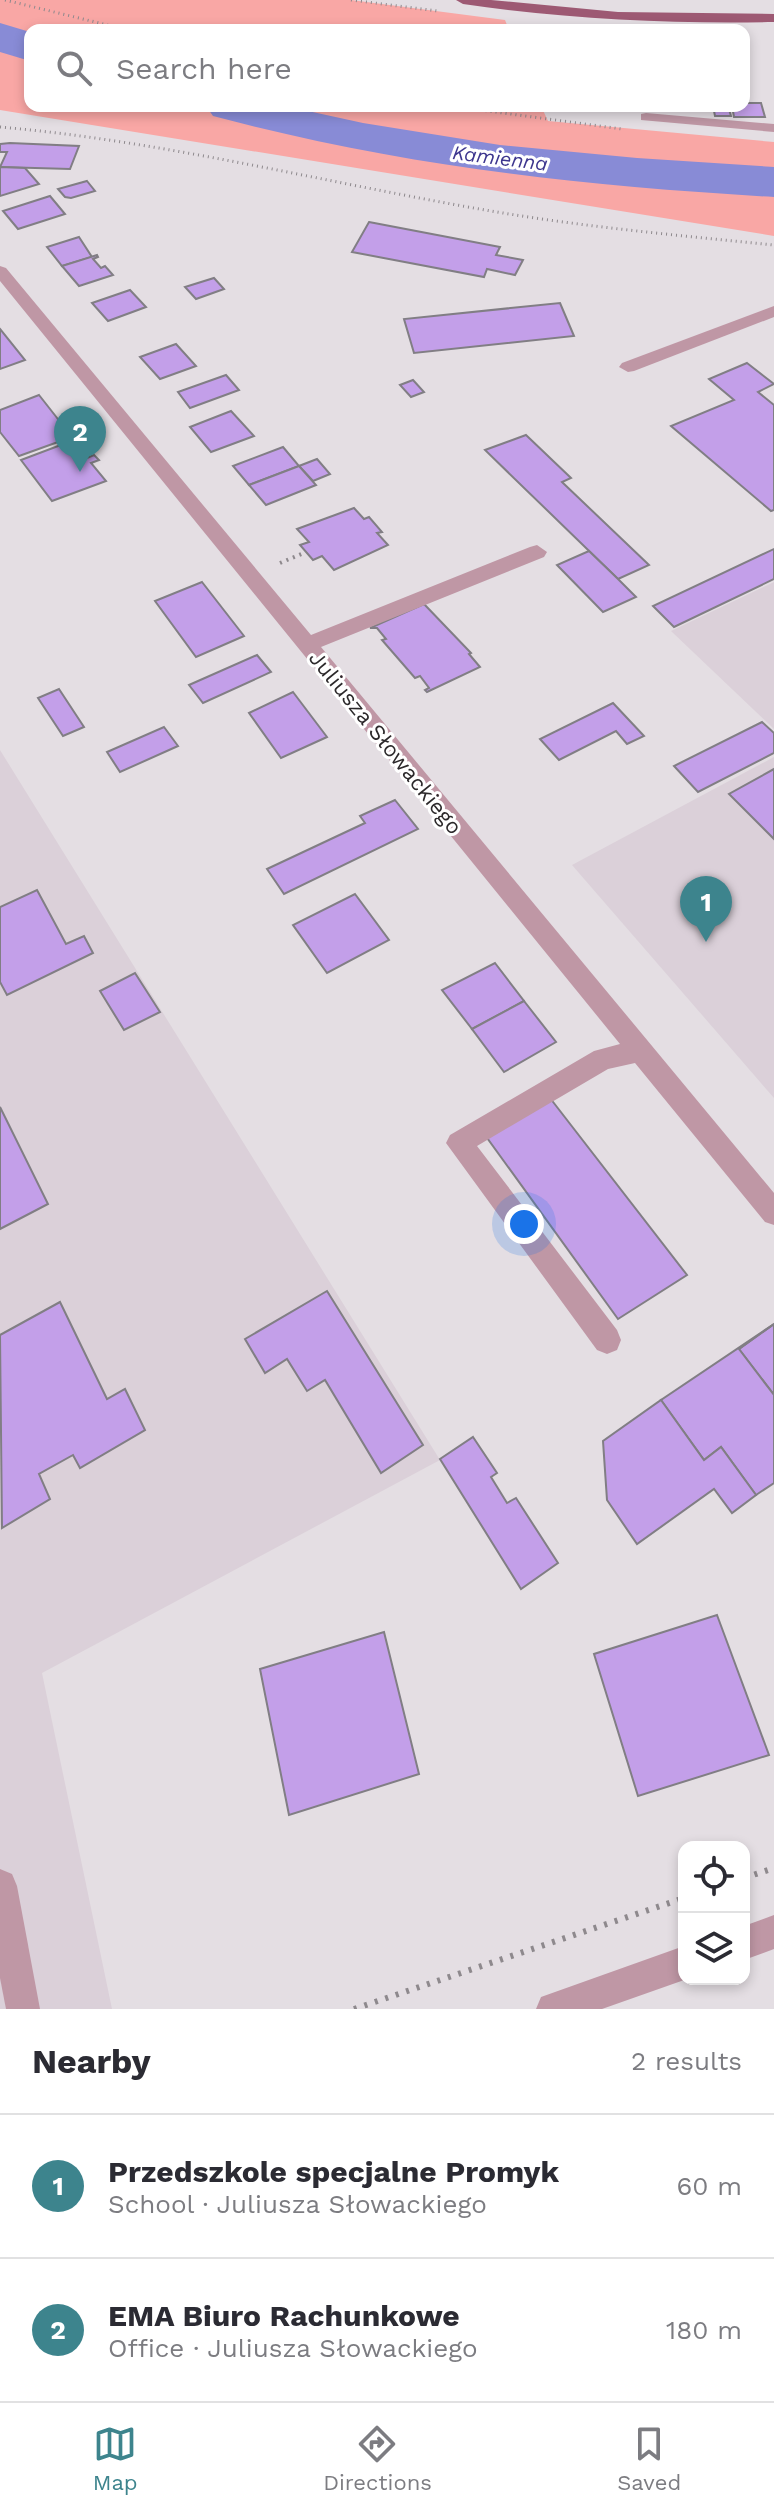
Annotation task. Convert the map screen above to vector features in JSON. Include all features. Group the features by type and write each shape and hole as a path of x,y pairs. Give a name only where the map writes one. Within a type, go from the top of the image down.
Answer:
{"main road":[{"path":"463,0 647,18 774,18"}],"street":[{"path":"646,117 774,128"},
{"name":"Juliusza Słowackiego","path":"0,271 774,1213"},
{"path":"628,367 774,311"},
{"path":"306,645 537,552"},
{"path":"607,1340 459,1143 603,1059 639,1051"},
{"path":"0,1886 23,2009"},
{"path":"750,1941 774,1932"},
{"path":"553,2009 678,1965"}],"path":[{"path":"5,0 103,24"},
{"path":"496,112 622,129"},
{"path":"0,127 79,134 218,157 508,214 649,233 774,245"},
{"path":"750,1876 774,1868"},
{"path":"354,2009 678,1900"}],"shaded area":[{"path":"0,0 351,0 505,20 507,24 24,24 24,112 544,112 548,121 774,142 774,236 0,110"},
{"path":"774,582 774,729 671,631"},
{"path":"0,750 440,1460 42,1673 112,2009 0,2009"},
{"path":"774,757 774,1098 572,865"}],"building":[{"path":"750,103 761,103 765,117 734,117 733,112 750,112"},
{"path":"714,112 730,112 731,116 715,116"},
{"path":"0,144 79,146 70,169 0,167 7,152 0,152"},
{"path":"0,167 25,168 39,184 0,196"},
{"path":"87,181 95,191 71,198 65,197 58,189"},
{"path":"50,196 65,214 18,229 3,211"},
{"path":"369,222 500,247 496,255 523,260 515,275 487,269 484,277 352,252"},
{"path":"79,237 92,257 62,266 47,247"},
{"path":"97,255 93,259 113,275 79,286 62,266"},
{"path":"214,278 224,289 196,299 185,287"},
{"path":"130,290 146,307 108,321 92,303"},
{"path":"560,303 574,336 414,353 404,319"},
{"path":"0,329 25,360 0,369"},
{"path":"176,344 196,366 160,379 140,357"},
{"path":"747,363 774,384 758,392 774,405 774,510 771,511 671,426 734,400 709,379"},
{"path":"226,375 239,390 190,408 178,392"},
{"path":"413,380 424,392 411,397 400,385"},
{"path":"39,395 72,437 19,456 0,432 0,410"},
{"path":"231,411 254,436 211,452 190,427"},
{"path":"526,435 571,478 562,482 649,565 618,579 485,450"},
{"path":"74,440 87,458 94,455 99,460 91,463 106,481 52,501 21,460"},
{"path":"283,447 299,466 249,485 233,466"},
{"path":"317,459 330,474 313,481 299,466"},
{"path":"299,466 316,485 266,505 249,485"},
{"path":"354,508 364,519 369,517 388,545 334,570 322,556 313,560 300,545 309,542 297,529"},
{"path":"774,549 774,579 674,627 653,606"},
{"path":"589,551 636,597 603,612 557,565"},
{"path":"202,582 244,636 196,657 155,601"},
{"path":"424,604 471,653 480,667 427,692 425,690 429,688 420,676 415,678 382,640 386,639 377,628 370,628"},
{"path":"257,655 271,672 203,703 189,685"},
{"path":"59,689 84,727 63,736 38,698"},
{"path":"293,692 327,737 281,758 249,713"},
{"path":"613,703 644,736 627,744 616,731 559,760 540,739"},
{"path":"762,722 774,733 774,753 698,792 674,766"},
{"path":"164,727 178,746 120,772 107,752"},
{"path":"774,769 774,839 729,794"},
{"path":"395,800 418,829 284,894 267,869 365,823 360,816"},
{"path":"37,890 66,944 84,936 93,953 7,995 0,982 0,907"},
{"path":"355,894 389,940 327,973 293,925"},
{"path":"495,963 524,1001 472,1029 442,990"},
{"path":"135,973 160,1012 124,1030 100,991"},
{"path":"524,1001 556,1042 504,1072 472,1029"},
{"path":"550,1098 687,1275 618,1319 485,1135"},
{"path":"0,1107 48,1204 0,1229"},
{"path":"327,1291 423,1445 381,1473 325,1380 307,1391 287,1359 265,1373 245,1339"},
{"path":"60,1302 107,1399 125,1389 145,1430 80,1468 73,1455 39,1474 50,1499 2,1528 0,1335"},
{"path":"774,1324 774,1395 739,1349"},
{"path":"774,1324 739,1349 774,1395 774,1483 756,1495 721,1447 704,1460 661,1400"},
{"path":"661,1400 704,1460 721,1447 756,1495 732,1513 714,1489 637,1544 607,1500 603,1441"},
{"path":"473,1437 497,1473 491,1477 507,1503 516,1498 558,1563 521,1589 440,1459"},
{"path":"717,1615 769,1755 638,1796 594,1654"},
{"path":"384,1632 419,1774 289,1815 260,1669"}],"waterway":[{"name":"Kamienna","path":"0,37 24,45"},
{"name":"Kamienna","path":"252,112 363,138 500,160 637,174 774,182"}],"place":[{"name":"EMA Biuro Rachunkowe","path":"80,472"},
{"name":"Przedszkole specjalne Promyk","path":"706,942"}]}
